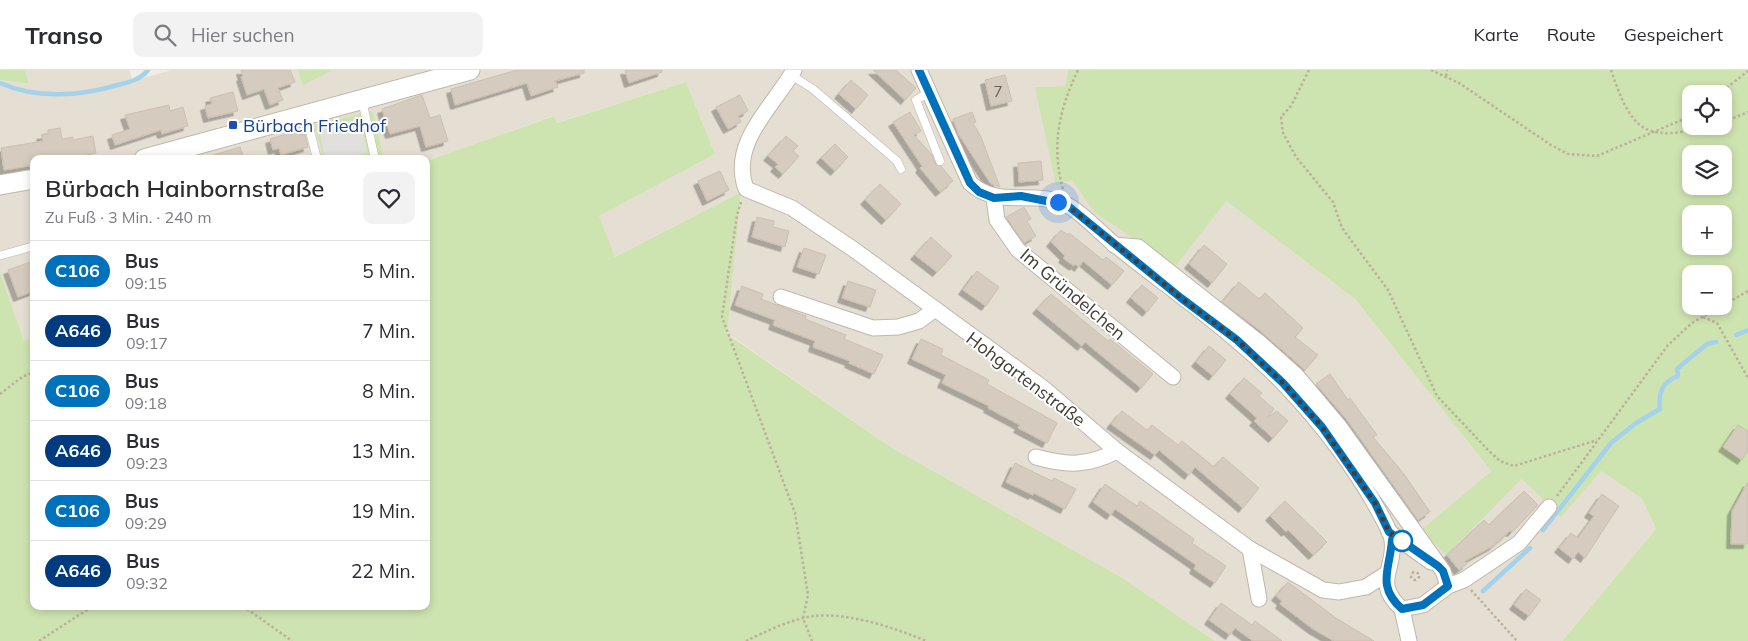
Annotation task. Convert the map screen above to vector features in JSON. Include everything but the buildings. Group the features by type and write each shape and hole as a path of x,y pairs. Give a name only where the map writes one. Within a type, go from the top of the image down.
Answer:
{"street":[{"path":"159,155 470,70"},
{"path":"919,70 970,183 979,192 994,198 1021,196 1067,205 1237,340 1283,383 1322,427 1375,503 1389,532 1392,540 1390,561 1386,574 1386,590 1392,600 1402,609 1409,641"},
{"path":"746,189 741,167 746,143 793,72"},
{"path":"0,185 30,180"},
{"name":"Hohgartenstraße","path":"746,189 792,208 853,249 1042,387 1117,451 1250,549 1323,590 1339,592 1366,587 1386,574"},
{"name":"Im Gründelchen","path":"994,198 997,220 1018,250 1174,377"},
{"path":"1114,244 1138,247 1261,344 1296,375 1339,426 1443,571 1448,586"},
{"path":"781,297 872,328 898,326 919,321 934,310"},
{"path":"1036,457 1057,463 1081,464 1098,461 1117,451"},
{"path":"1402,609 1423,605 1448,586 1464,580 1519,543 1549,507"},
{"path":"1389,532 1438,566"},
{"path":"1250,549 1259,600"}],"lane":[{"path":"793,72 897,161 901,169"},
{"path":"930,92 916,100 940,161"},
{"path":"362,100 374,155"},
{"path":"306,115 316,155"},
{"path":"2,255 30,247"}],"path":[{"path":"1309,70 1291,106 1281,118 1283,133 1296,157 1333,202 1342,228 1352,244 1376,270 1388,290 1437,396 1500,461 1514,466 1597,440"},
{"path":"1431,70 1446,76 1543,140 1568,154 1597,156 1682,120"},
{"path":"1446,76 1447,70"},
{"path":"1611,70 1623,104 1630,116 1644,129 1657,132 1682,132"},
{"path":"1067,205 1057,168 1056,131 1077,71"},
{"path":"1730,85 1748,71"},
{"path":"1732,119 1748,112"},
{"path":"746,189 736,215 722,317 795,513 808,595 803,618 812,641"},
{"path":"1732,300 1748,291"},
{"path":"1549,507 1668,345 1692,323 1706,315"},
{"path":"1703,317 1717,323 1748,378"},
{"path":"0,394 22,377 30,374"},
{"path":"1464,580 1517,641"},
{"path":"39,641 87,610"},
{"path":"249,610 292,641"},
{"path":"746,641 803,618 837,616 926,641"}],"shaded area":[{"path":"25,70 129,70 133,81 172,70 297,70 303,84 333,70 1068,70 1065,86 1036,87 1072,180 1093,211 1226,201 1355,299 1491,471 1421,530 1446,554 1522,479 1601,471 1642,499 1656,529 1562,641 1215,641 1121,577 889,446 727,333 741,192 615,257 598,216 715,154 686,82 556,123 553,116 430,160 430,155 383,155 373,112 314,125 323,155 30,155 30,338 24,341 0,272 0,80 29,84"},
{"path":"360,119 367,152 359,155 324,155 319,129"}],"green space":[{"path":"0,70 25,70 29,84 0,80"},
{"path":"297,70 333,70 303,85"},
{"path":"1068,70 1748,70 1748,641 1562,641 1656,529 1642,499 1601,471 1561,517 1522,479 1446,555 1421,530 1491,471 1355,299 1226,201 1175,267 1093,211 1072,180 1056,185 1035,87 1065,86"},
{"path":"686,82 715,154 599,216 615,257 741,192 727,334 889,446 1121,577 1215,641 0,641 0,272 24,341 30,338 30,610 430,610 430,160 554,116 557,123"},
{"path":"373,111 383,155 323,155 314,125"}],"waterway":[{"path":"0,83 29,92 44,94 89,92 130,82 148,70"},
{"path":"1736,335 1748,330"},
{"path":"1543,530 1611,443 1636,423 1660,409 1662,389 1668,381 1678,376 1677,369 1707,344 1716,342"},
{"path":"1483,591 1530,548"}],"bus line":[{"name":"C106","path":"919,70 970,183 979,192 994,198 1021,196 1067,205 1181,298 1237,340 1283,383 1322,427 1375,503 1389,532 1438,566 1443,571 1448,586 1423,605 1402,609 1392,600 1386,590 1386,574 1390,561 1392,540"}],"place":[{"name":"Bürbach Friedhof","path":"233,125"}],"route":[{"path":"1058,202 1067,205 1181,298 1237,340 1283,383 1322,427 1375,503 1389,532 1402,541"}]}
